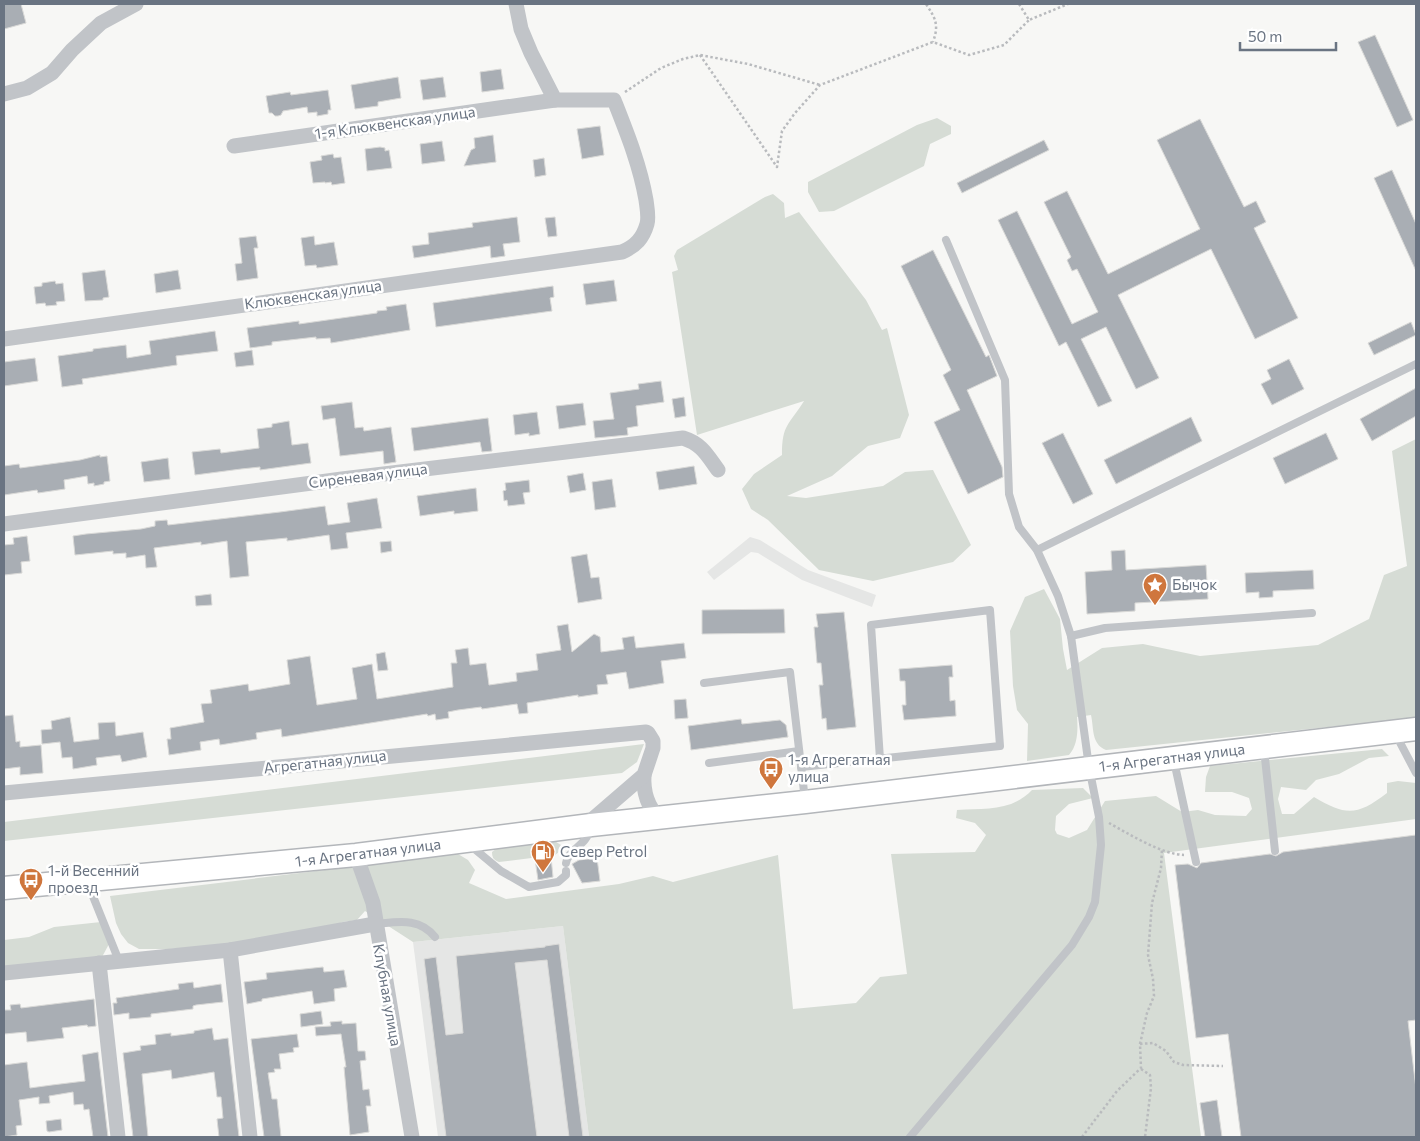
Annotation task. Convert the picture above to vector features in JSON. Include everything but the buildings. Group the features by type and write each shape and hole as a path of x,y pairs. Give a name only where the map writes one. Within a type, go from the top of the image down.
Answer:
{"main road":[{"name":"1-я Агрегатная улица","path":"4,888 356,855 591,825 805,802 1405,731"}],"street":[{"path":"4,94 27,88 52,73 72,50 101,23 136,4"},
{"path":"516,4 521,29 530,53 555,100"},
{"name":"1-я Клюквенская улица","path":"234,146 555,100 614,100"},
{"name":"Клюквенская улица","path":"4,339 622,252 635,246 642,237 648,222 643,183 637,158 614,100"},
{"name":"Сиреневая улица","path":"4,524 352,478 684,438 694,441 701,447 718,470"},
{"name":"Агрегатная улица","path":"4,793 646,732 653,741 653,748 644,775"},
{"path":"644,775 643,788 647,800 651,810 659,818"},
{"path":"591,825 594,818 644,775"},
{"name":"Клубная улица","path":"356,855 373,903 412,1137"},
{"path":"4,973 230,950 375,924"},
{"path":"230,950 250,1137"},
{"path":"99,963 118,1137"}],"lane":[{"path":"910,1137 1072,945 1089,918 1095,902 1101,845 1099,817 1089,767 1071,636 1058,596 1037,550 1019,527 1010,494 1005,380 946,240"},
{"path":"1037,550 1416,364"},
{"path":"801,767 880,759 1000,746 990,610 871,625 880,759"},
{"path":"1071,636 1105,628 1312,613"},
{"path":"704,683 790,672 805,802"},
{"path":"1405,731 1416,772"},
{"path":"1264,747 1275,851"},
{"path":"709,762 799,752"},
{"path":"1173,759 1195,858"},
{"path":"465,841 501,872 529,887 558,882 566,875 568,856 586,840 591,825"},
{"path":"88,881 119,961"},
{"path":"375,924 406,921 416,923 424,927 435,938"}],"path":[{"path":"926,4 936,20 937,30 933,42"},
{"path":"1019,4 1030,20"},
{"path":"700,55 777,167 782,131 820,85 933,42 969,55 1004,45 1030,20 1068,4"},
{"path":"614,100 661,68 683,58 700,55 748,64 820,85"},
{"path":"1099,817 1129,834 1162,849 1195,858"},
{"path":"1082,1137 1116,1091 1140,1068 1140,1044 1147,1013 1154,996 1154,979 1148,955 1152,903 1161,868 1162,849"},
{"path":"1140,1044 1153,1043 1166,1051 1174,1062 1183,1065 1223,1066"},
{"path":"1140,1068 1150,1075 1151,1088 1145,1137"}],"shaded area":[{"path":"937,118 951,126 951,134 930,144 924,166 834,211 819,212 808,192 808,182 917,125"},
{"path":"773,194 784,203 785,218 799,212 866,300 882,330 887,328 909,415 900,438 868,446 832,476 787,496 806,498 883,486 905,472 933,470 971,545 953,562 873,581 819,570 768,520 751,509 742,489 754,474 782,455 783,437 787,425 804,401 697,435 672,272 678,270 674,256 677,250"},
{"path":"1416,439 1416,718 1106,750 1095,740 1091,715 1077,717 1076,742 1069,755 1027,761 1028,724 1017,710 1013,686 1010,631 1025,597 1044,589 1060,619 1067,670 1102,648 1143,644 1200,656 1318,645 1369,619 1384,575 1407,566 1392,451"},
{"path":"750,537 760,540 808,570 876,595 872,607 802,580 758,553 751,552 714,580 707,572"},
{"path":"644,744 637,762 622,773 4,841 4,822"},
{"path":"1382,749 1389,756 1369,758 1339,774 1316,780 1306,790 1281,787 1278,799 1282,814 1294,814 1314,797 1335,808 1351,811 1359,809 1377,801 1387,793 1387,783 1398,781 1416,783 1416,819 1164,853 1201,1137 589,1137 563,926 413,942 365,911 357,920 343,922 298,939 169,949 139,949 128,943 121,934 116,923 110,896 458,854 468,860 475,870 469,883 506,899 619,884 653,876 673,882 778,855 793,1009 856,1003 880,977 907,974 891,854 975,852 986,835 975,823 956,818 957,810 997,808 1015,802 1032,790 1083,788 1093,798 1069,804 1056,816 1055,830 1057,834 1069,838 1087,830 1105,801 1156,796 1182,812 1198,810 1215,815 1246,816 1252,809 1249,798 1232,792 1205,792 1206,777 1210,766"},
{"path":"553,840 561,845 559,852 555,855 499,862 492,856 492,852 497,848"},
{"path":"101,922 109,944 102,957 4,969 4,940 29,937 54,927"},
{"path":"563,926 589,1137 438,1137 413,942"}],"place":[{"name":"Бычок","path":"1155,606"},
{"name":"1-я Агрегатная улица","path":"771,790"},
{"name":"Север Petrol","path":"543,873"},
{"name":"1-й Весенний проезд","path":"31,901"}]}
